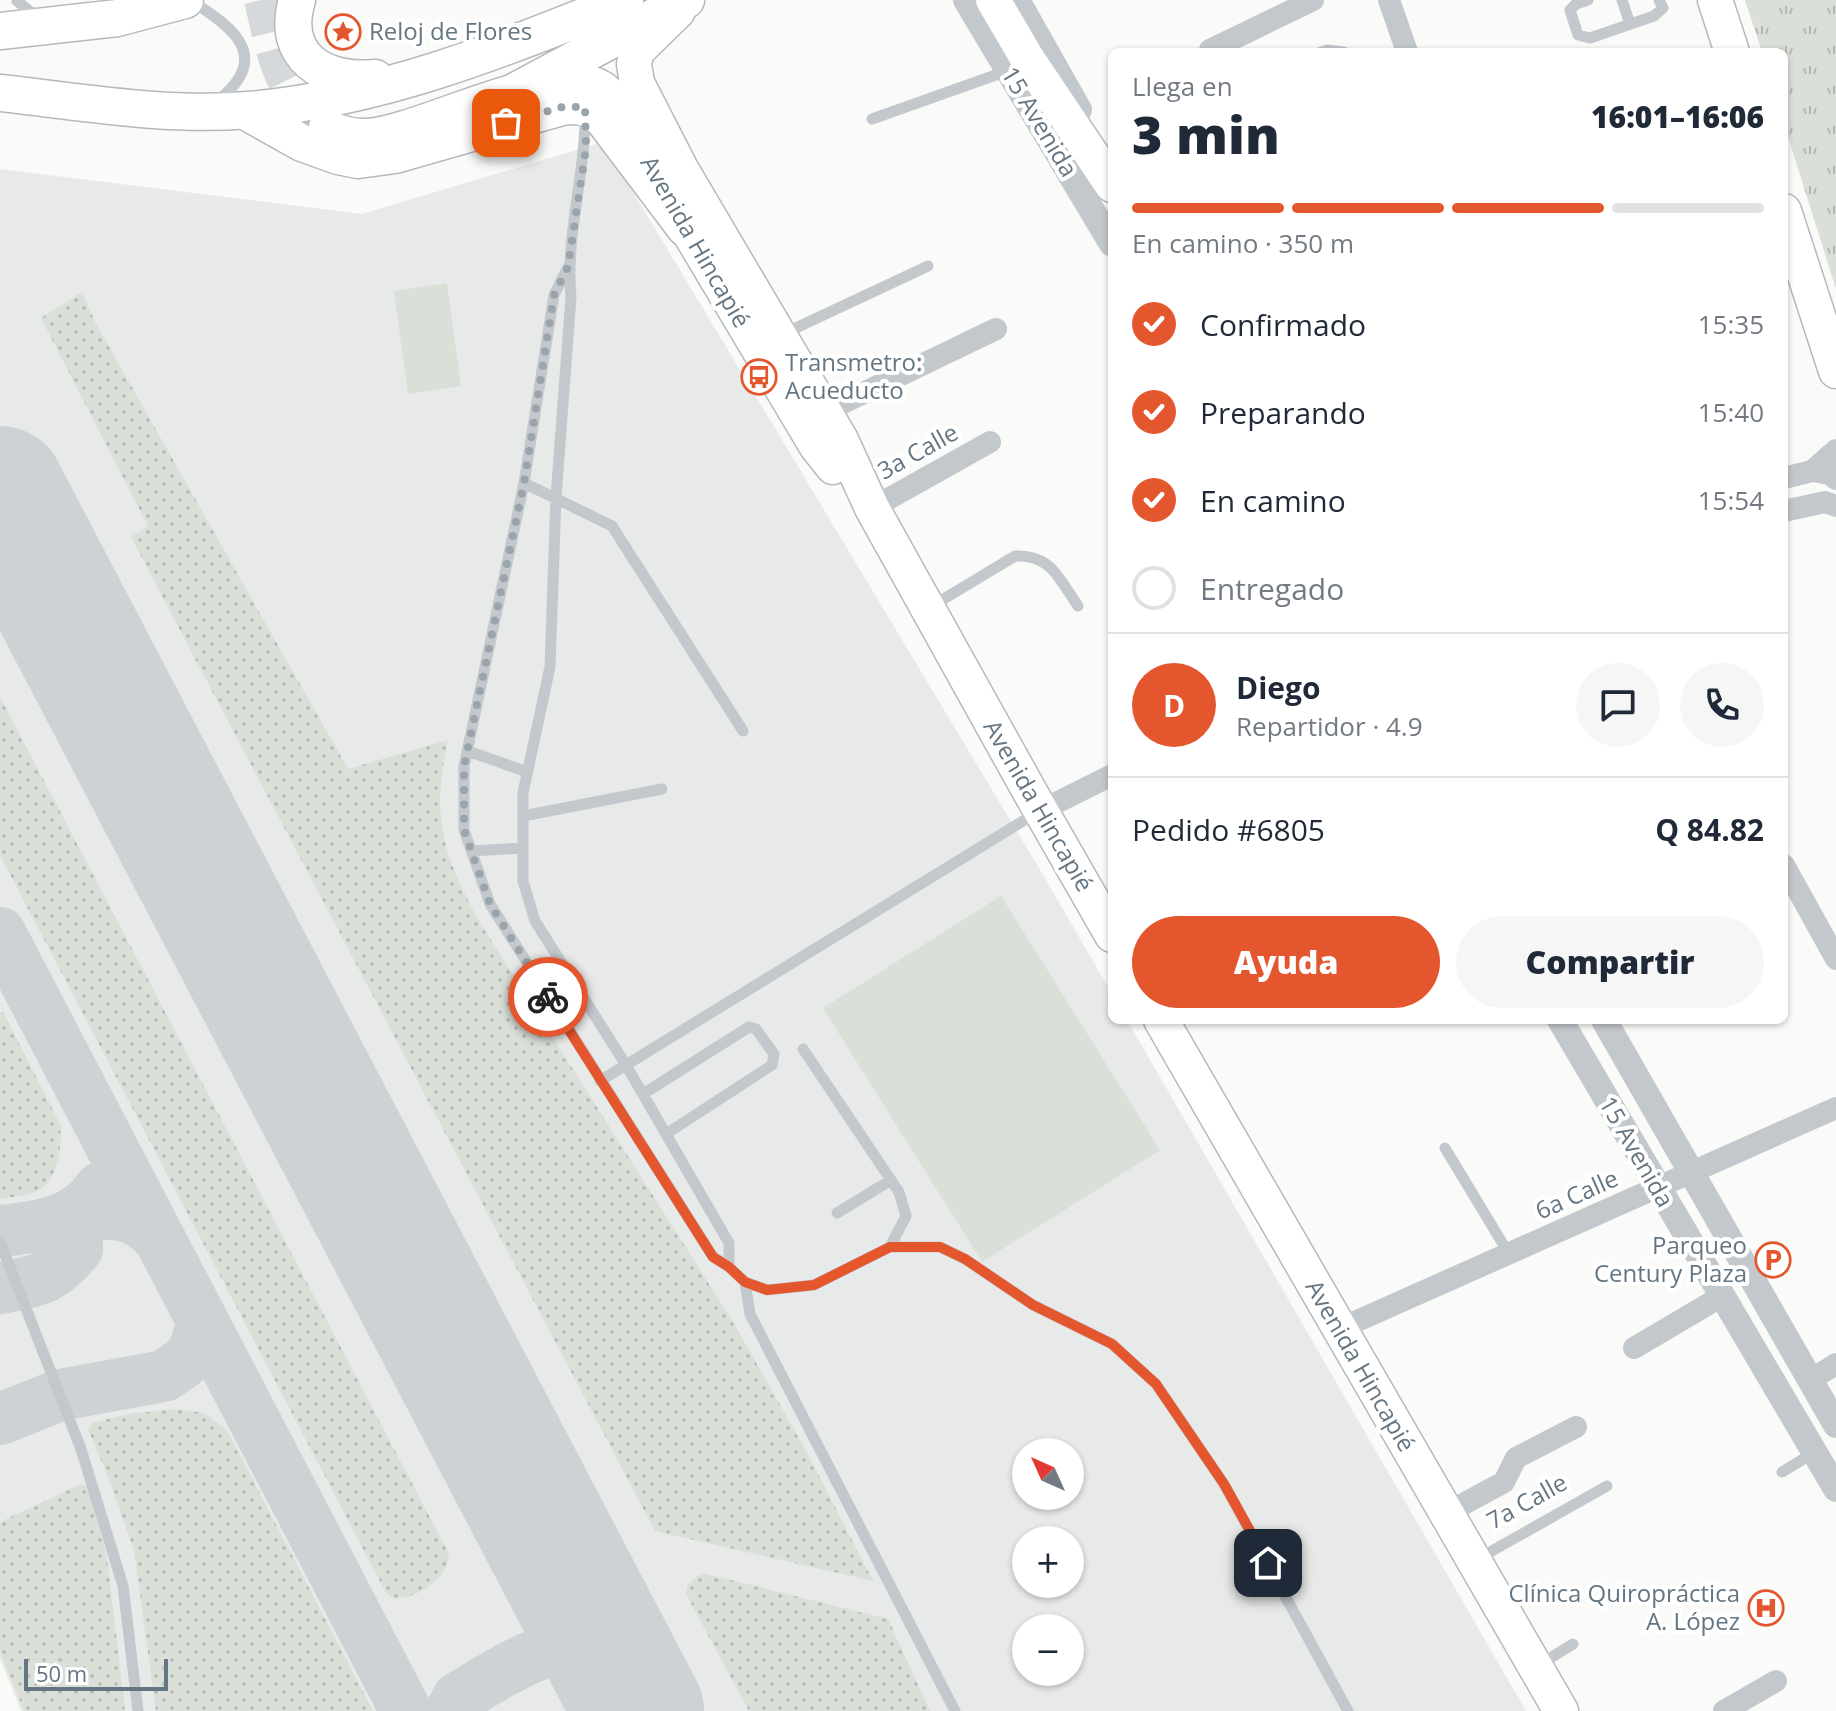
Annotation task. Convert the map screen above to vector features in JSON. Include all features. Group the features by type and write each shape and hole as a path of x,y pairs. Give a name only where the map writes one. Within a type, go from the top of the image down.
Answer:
{"highway":[{"path":"21,18 116,12 187,0"},
{"path":"297,0 293,18 298,47 310,62 325,73 371,79 444,69"},
{"path":"0,93 174,111 245,111 320,100 444,69 625,0"},
{"path":"512,93 688,0"},
{"path":"245,111 313,148 358,160 395,155 562,107 585,107 602,118 685,228"}],"main road":[{"name":"Avenida Hincapié","path":"688,0 641,45 635,59 635,76 681,169 841,440 872,508 1108,928"},
{"path":"993,0 1027,58 1108,179"},
{"path":"1715,0 1731,48"},
{"name":"Avenida Hincapié","path":"326,127 347,135 375,135 557,82 578,81 605,91 616,103 685,228 817,447 838,474 872,508"},
{"path":"1788,223 1836,371"},
{"name":"Avenida Hincapié","path":"1163,1024 1561,1711"}],"street":[{"name":"15 Avenida","path":"966,0 1108,237"},
{"name":"15 Avenida","path":"1017,0 1108,167"},
{"path":"1214,48 1313,0"},
{"path":"1389,0 1406,48"},
{"path":"824,412 996,329"},
{"name":"3a Calle","path":"872,508 990,442"},
{"path":"1812,471 1836,450"},
{"path":"1788,477 1812,471 1830,474 1836,479"},
{"path":"1788,510 1832,501"},
{"path":"1040,811 1108,777"},
{"path":"1788,872 1836,959"},
{"name":"15 Avenida","path":"1562,1024 1836,1489"},
{"name":"15 Avenida","path":"1606,1024 1836,1425"},
{"name":"6a Calle","path":"1339,1329 1836,1108"},
{"path":"1634,1348 1722,1296"},
{"path":"1810,1380 1836,1364"},
{"path":"1445,1514 1504,1482 1516,1458 1576,1427"},
{"path":"1724,1711 1776,1681"}],"lane":[{"path":"187,0 228,25 240,38 244,54 236,83 203,111"},
{"path":"1588,0 1570,10 1578,35 1590,38 1659,12 1663,8 1659,0"},
{"path":"1622,0 1630,24"},
{"path":"872,119 1008,70"},
{"path":"585,107 586,148 568,267 571,297 556,497 550,667 523,793 523,881 535,921 626,1065 729,1243 729,1267"},
{"path":"779,336 928,266"},
{"path":"568,267 554,295 524,483 464,766 464,830 490,904 713,1257 745,1282 767,1290 814,1285 890,1247 940,1247 965,1259 1033,1305 1112,1344 1156,1384 1224,1484 1348,1711"},
{"path":"524,483 612,526 743,731"},
{"path":"928,609 1015,556 1029,556 1048,563 1078,606"},
{"path":"468,751 527,772"},
{"path":"523,816 662,789"},
{"path":"600,1081 1040,811"},
{"path":"471,851 523,848"},
{"path":"643,1094 749,1027 756,1029 774,1054 772,1065 666,1134"},
{"path":"803,1049 899,1192 906,1216 890,1247"},
{"path":"1445,1148 1509,1254"},
{"path":"837,1213 891,1180"},
{"path":"0,1242 81,1449 123,1586 138,1711"},
{"path":"745,1282 750,1314 955,1711"},
{"path":"1782,1472 1815,1452"},
{"name":"7a Calle","path":"1472,1562 1607,1486"},
{"path":"1535,1667 1573,1644"}],"shaded area":[{"path":"603,142 1108,987 1108,1024 1129,1024 1526,1711 21,1711 0,1659 0,169 362,214"}],"green space":[{"path":"1745,0 1836,0 1836,289 1788,137 1788,48 1761,48"},
{"path":"447,283 461,386 408,394 394,291"},
{"path":"82,292 95,322 348,769 448,740 440,791 443,834 466,897 733,1322 805,1449 873,1581 655,1531 131,537 148,526 41,318"},
{"path":"0,697 449,1554 437,1580 421,1591 393,1598 385,1591 0,855"},
{"path":"1001,896 1160,1150 982,1262 823,1008"},
{"path":"0,1012 3,1012 60,1124 61,1133 57,1164 48,1182 33,1193 0,1199"},
{"path":"177,1409 204,1413 227,1430 373,1711 156,1711 134,1550 88,1429 92,1423 128,1414"},
{"path":"79,1485 88,1488 107,1557 125,1711 24,1711 0,1652 0,1522"},
{"path":"702,1573 888,1619 930,1711 749,1711 686,1594 688,1584"}],"taxiway":[{"path":"0,527 26,541"},
{"path":"0,933 406,1711"},
{"path":"0,1231 42,1225 68,1216 91,1200 100,1188"},
{"path":"0,1288 43,1278 67,1260 77,1249 77,1213 130,1217 158,1237"},
{"path":"0,1419 60,1395 164,1376 194,1351 203,1322"},
{"path":"451,1711 458,1698 535,1656 568,1646 586,1645 607,1651"}],"runway":[{"path":"0,491 639,1711"}],"tunnel":[{"path":"261,0 284,81 292,95 316,120"}],"way so far":[{"path":"506,123 562,107 585,107 586,148 568,267 554,295 524,483 464,766 464,830 490,904 548,997"}],"place":[{"name":"Reloj de Flores","path":"343,32"},
{"name":"Transmetro: Acueducto","path":"759,377"},
{"name":"Parqueo Century Plaza","path":"1773,1260"},
{"name":"Clínica Quiropráctica A. López","path":"1766,1608"}],"route":[{"path":"548,997 713,1257 745,1282 767,1290 814,1285 890,1247 940,1247 965,1259 1033,1305 1112,1344 1156,1384 1224,1484 1268,1563"}]}
